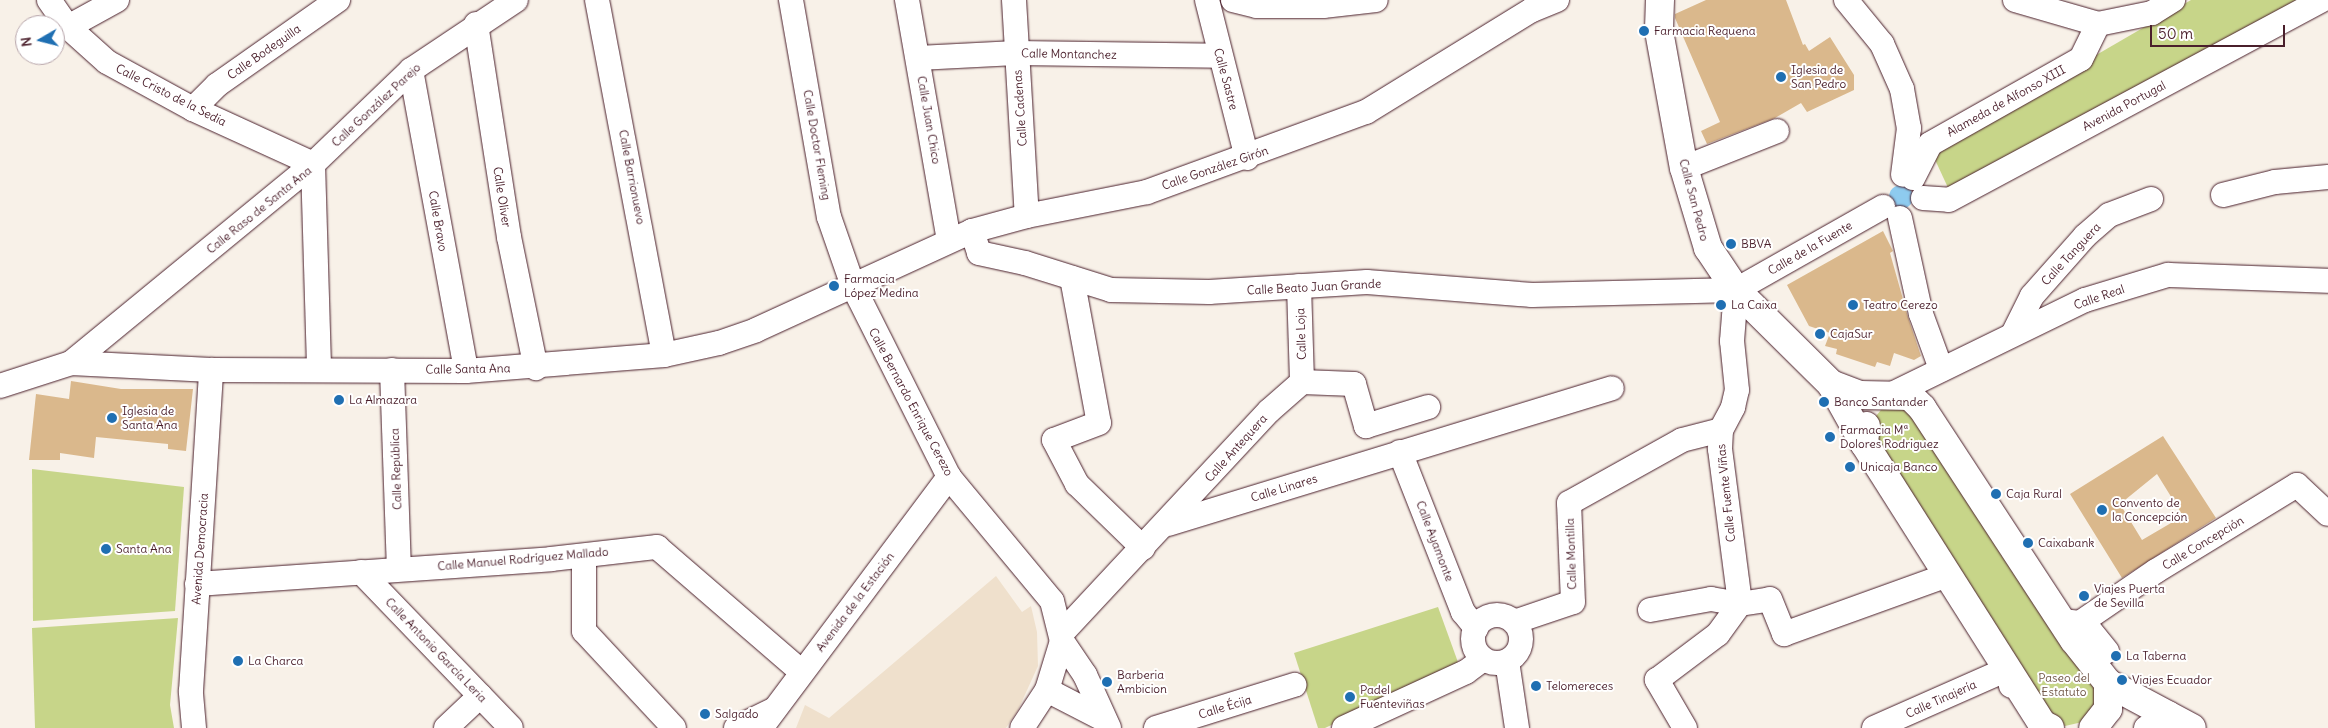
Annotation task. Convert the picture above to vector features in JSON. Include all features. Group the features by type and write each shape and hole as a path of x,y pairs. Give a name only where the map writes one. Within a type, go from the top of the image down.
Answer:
{"main road":[{"name":"Calle San Pedro","path":"1660,0 1659,31 1684,168 1708,248 1736,290 1831,384"},
{"path":"1831,384 1860,395 1910,396 1922,408 2072,622 2103,707 2169,713 2192,728"},
{"path":"1831,384 1864,444 2042,724 2050,728"},
{"path":"1864,444 1869,412 1888,396"}],"street":[{"name":"Calle Cristo de la Sedia","path":"49,0 68,27 107,62 194,109 313,164"},
{"path":"68,27 117,0"},
{"name":"Calle Bodeguilla","path":"194,109 217,85 338,0"},
{"name":"Calle González Parejo","path":"313,164 411,70 476,24 516,0"},
{"name":"Calle Barrionuevo","path":"597,0 664,355"},
{"name":"Calle Doctor Fleming","path":"791,0 829,217 853,286"},
{"name":"Calle Juan Chico","path":"907,0 949,240"},
{"name":"Calle Cadenas","path":"1014,0 1027,216"},
{"name":"Calle Sastre","path":"1207,0 1247,158"},
{"path":"1233,0 1256,6 1323,6 1376,0"},
{"name":"Calle González Girón","path":"853,286 972,231 1027,216 1147,192 1247,158 1366,112 1537,5 1557,0"},
{"path":"1846,0 1882,44 1902,89 1909,128 1913,184 1886,182 1880,194 1892,212 1922,314 1941,369"},
{"path":"2016,0 2098,24 2152,12 2173,0"},
{"name":"Avenida Portugal","path":"1913,184 1949,200 2322,0"},
{"name":"Calle Oliver","path":"476,24 508,238 536,368"},
{"name":"Alameda de Alfonso XIII","path":"1892,212 1913,214 1913,184 1930,144 2081,59 2098,24"},
{"name":"Calle Montanchez","path":"918,58 1016,54 1220,56"},
{"name":"Calle Bravo","path":"411,70 466,371"},
{"path":"1684,168 1777,131"},
{"name":"Calle Raso de Santa Ana","path":"71,363 313,164"},
{"name":"Calle Raso de Santa Ana","path":"313,164 319,368"},
{"path":"2223,195 2275,182 2328,178"},
{"name":"Calle Tanguera","path":"2013,334 2032,296 2085,236 2109,215 2151,199"},
{"name":"Calle de la Fuente","path":"1736,290 1892,212"},
{"name":"Calle Beato Juan Grande","path":"972,231 979,253 1111,290 1209,292 1367,282 1532,295 1736,290"},
{"name":"Calle Real","path":"1888,396 2085,300 2168,275 2328,281"},
{"path":"1072,278 1099,423 1054,440 1077,484 1144,548"},
{"name":"Calle Santa Ana","path":"71,363 211,370 319,368 466,371 536,368 664,355 719,343 756,330 853,286"},
{"name":"Calle Bernardo Enrique Cerezo","path":"853,286 949,477 1052,601 1062,638"},
{"name":"Calle Loja","path":"1299,286 1302,382"},
{"path":"1721,430 1733,407 1737,390 1732,341 1736,290"},
{"path":"117,325 130,365"},
{"path":"0,386 71,363"},
{"name":"Avenida Democracia","path":"194,728 191,691 211,370"},
{"name":"Calle República","path":"392,370 400,569"},
{"path":"1302,382 1354,384 1366,426 1428,407"},
{"name":"Calle Antequera","path":"1062,638 1269,411 1302,382"},
{"name":"Calle Linares","path":"1167,524 1612,388"},
{"name":"Calle Fuente Viñas","path":"1569,503 1682,440 1721,430 1720,448 1740,604"},
{"name":"Calle Ayamonte","path":"1400,452 1463,612 1476,628"},
{"name":"Avenida de la Estación","path":"761,728 949,477"},
{"name":"Calle Concepción","path":"2072,622 2297,485 2328,514"},
{"name":"Calle Montilla","path":"1514,622 1573,602 1569,503"},
{"name":"Calle Manuel Rodríguez Mallado","path":"198,584 584,556 657,547 802,672"},
{"path":"584,556 584,631 674,728"},
{"name":"Calle Antonio García Leria","path":"361,572 511,728"},
{"path":"1650,610 1710,599 1740,604 1770,599 1784,634 1948,576"},
{"path":"1685,728 1657,680 1718,634 1740,604"},
{"path":"1494,615 1514,622 1521,635 1518,651 1507,661 1499,663 1483,659 1473,641 1476,628 1494,615"},
{"path":"2072,622 2086,624 2107,651"},
{"path":"1022,728 1047,690 1062,638"},
{"path":"1062,638 1085,675 1107,724"},
{"path":"1350,727 1466,672 1483,659"},
{"path":"1507,661 1516,728"},
{"path":"2008,669 2012,691 2023,711"},
{"name":"Calle Tinajería","path":"1874,728 2008,669"},
{"name":"Calle Écija","path":"1156,728 1294,686"},
{"path":"1047,690 1107,724"},
{"path":"446,728 480,696"},
{"path":"736,728 775,709"},
{"path":"2146,728 2169,713"}],"shaded area":[{"path":"996,576 1022,612 1031,606 1037,632 1038,666 1018,710 1006,728 796,728 805,705 829,718"}],"green space":[{"path":"2191,0 2311,0 1950,192 1931,151"},
{"name":"Paseo del Estatuto","path":"1884,406 1917,409 2101,687 2091,720 2065,726 2056,722 1871,441 1873,420"},
{"name":"Santa Ana","path":"32,469 184,487 175,611 33,621"},
{"name":"Padel Fuenteviñas","path":"1438,607 1459,665 1325,728 1318,728 1294,653"},
{"path":"178,618 170,705 174,728 35,728 32,628"}],"water":[{"path":"1901,185 1910,188 1913,197 1910,206 1901,209 1892,206 1889,197 1892,188"}],"building":[{"name":"Iglesia de San Pedro","path":"1706,0 1786,0 1803,45 1805,44 1809,51 1830,37 1854,75 1854,90 1807,112 1801,103 1775,118 1707,144 1701,131 1720,122 1675,18 1675,14"},
{"name":"Teatro Cerezo","path":"1883,231 1893,251 1890,253 1921,356 1914,360 1894,353 1890,366 1877,362 1875,367 1836,354 1837,349 1825,346 1830,333 1809,326 1787,285"},
{"name":"Iglesia de Santa Ana","path":"71,381 121,389 193,389 186,451 168,449 168,444 96,437 94,458 60,453 60,460 29,460 36,394 69,399"},
{"name":"Convento de la Concepción","path":"2163,436 2216,518 2122,578 2070,494","holes":["2157,474 2183,516 2142,540 2120,504"]}],"place":[{"name":"Farmacia Requena","path":"1644,31"},
{"name":"Iglesia de San Pedro","path":"1781,77"},
{"name":"BBVA","path":"1731,244"},
{"name":"Farmacia López Medina","path":"834,286"},
{"name":"La Caixa","path":"1721,305"},
{"name":"Teatro Cerezo","path":"1853,305"},
{"name":"CajaSur","path":"1820,334"},
{"name":"La Almazara","path":"339,400"},
{"name":"Banco Santander","path":"1824,402"},
{"name":"Iglesia de Santa Ana","path":"112,418"},
{"name":"Farmacia Mª Dolores Rodriguez","path":"1830,437"},
{"name":"Unicaja Banco","path":"1850,467"},
{"name":"Caja Rural","path":"1996,494"},
{"name":"Convento de la Concepción","path":"2102,510"},
{"name":"Caixabank","path":"2028,543"},
{"name":"Santa Ana","path":"106,549"},
{"name":"Viajes Puerta de Sevilla","path":"2084,596"},
{"name":"La Taberna","path":"2116,656"},
{"name":"La Charca","path":"238,661"},
{"name":"Viajes Ecuador","path":"2122,680"},
{"name":"Barberia Ambicion","path":"1107,682"},
{"name":"Telomereces","path":"1536,686"},
{"name":"Padel Fuenteviñas","path":"1350,697"},
{"name":"Salgado","path":"705,714"}]}
